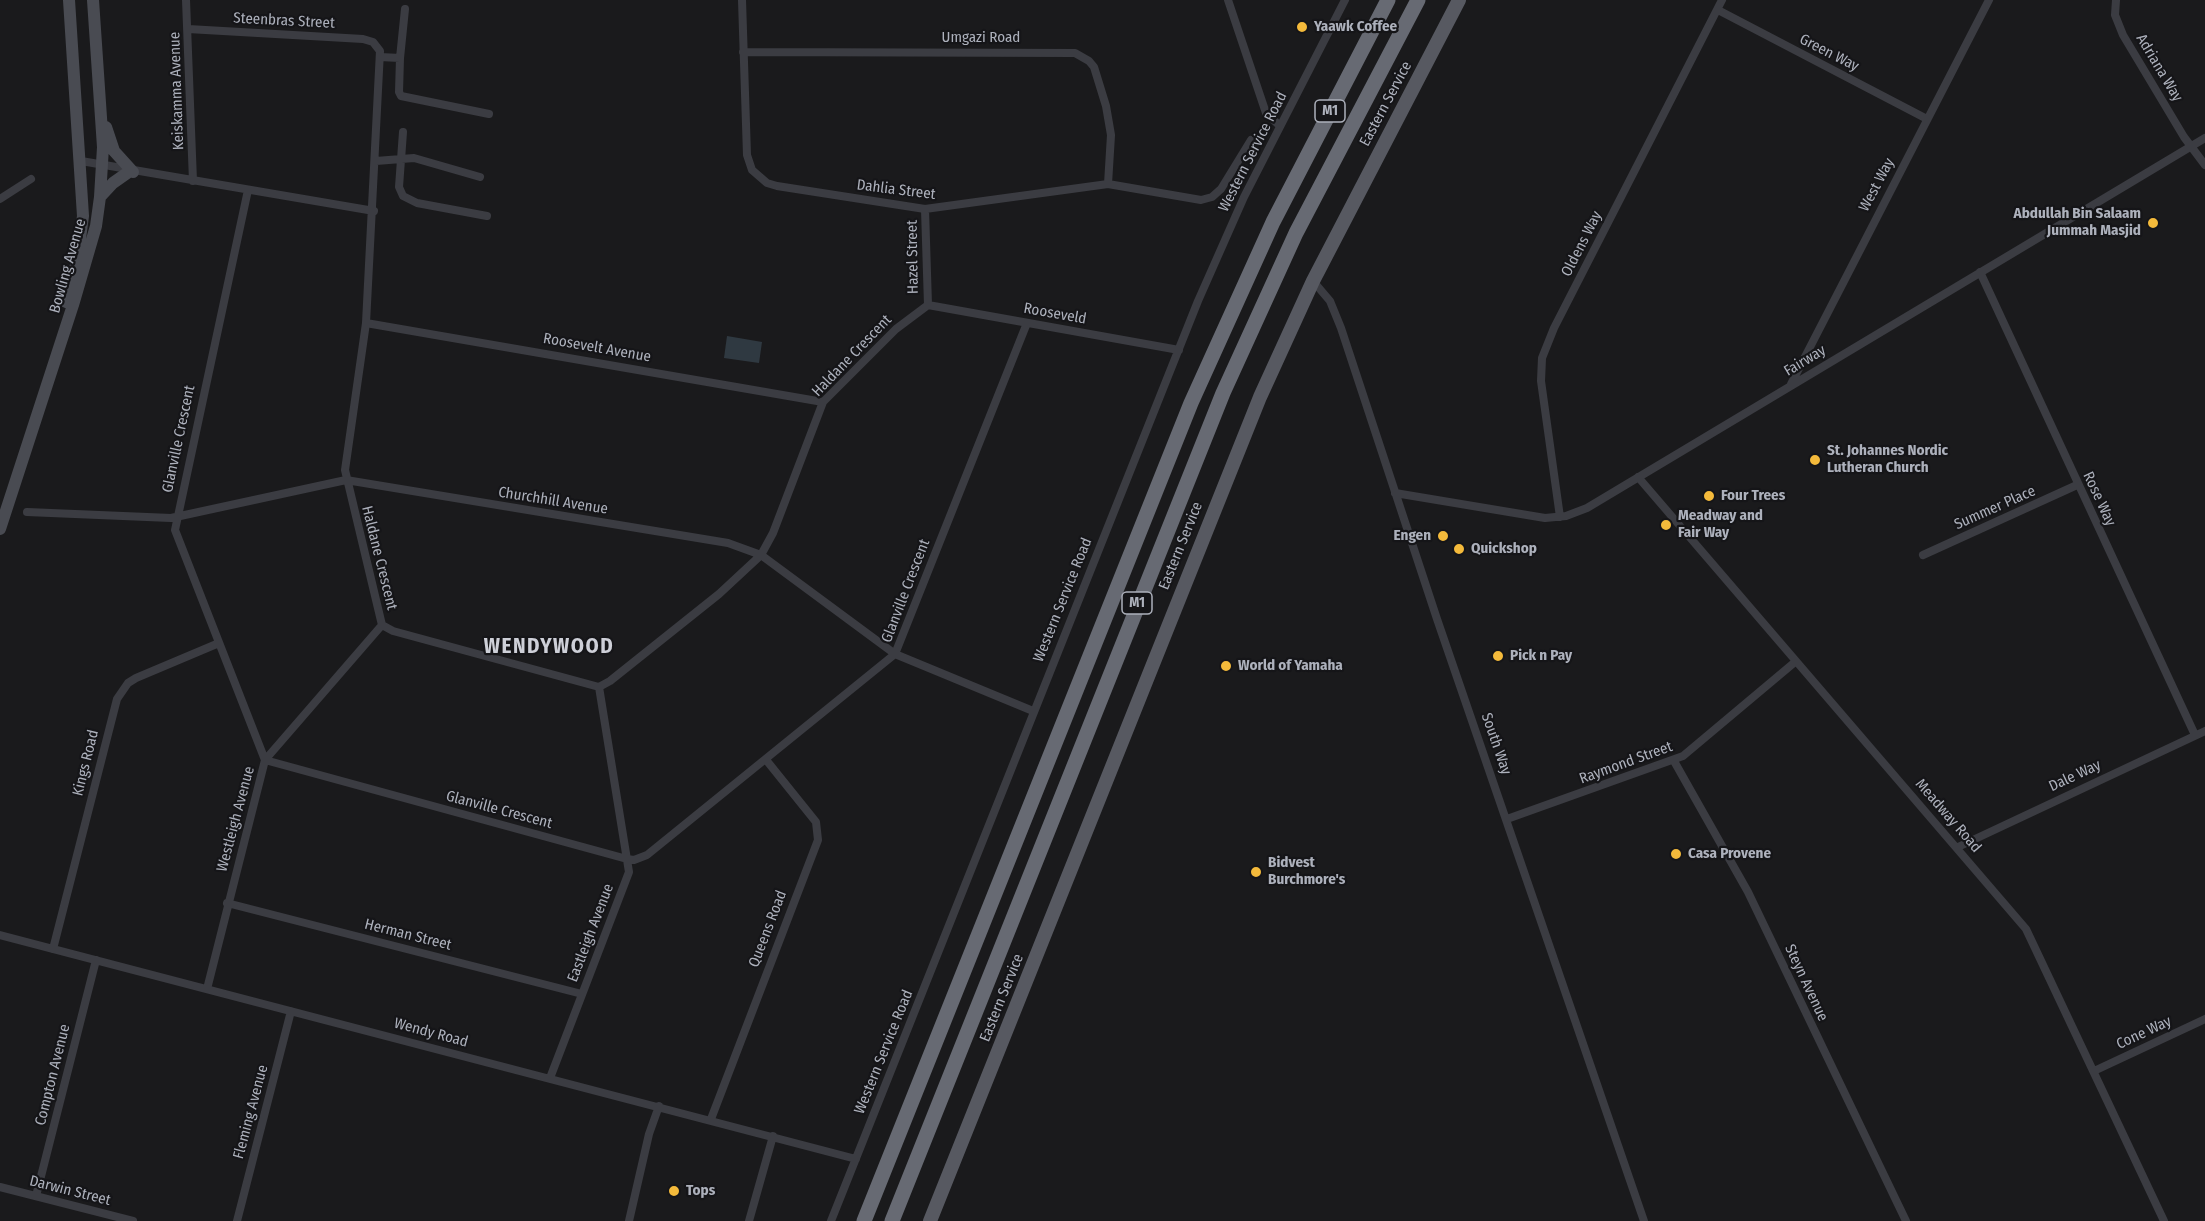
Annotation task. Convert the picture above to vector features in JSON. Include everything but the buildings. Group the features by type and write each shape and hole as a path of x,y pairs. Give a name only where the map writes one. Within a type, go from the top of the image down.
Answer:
{"highway":[{"name":"M1","path":"864,1221 1196,393 1273,222 1388,0"},
{"name":"M1","path":"891,1221 1227,382 1296,233 1418,0"}],"main road":[{"name":"Bowling Avenue","path":"0,510 48,363 77,261 83,216 69,0"},
{"name":"Bowling Avenue","path":"0,529 84,270 100,197 102,115 93,0"},
{"name":"Eastern Service","path":"930,1221 1226,477 1313,281 1459,0"},
{"path":"100,197 113,183 131,171 114,151 102,115"}],"street":[{"name":"Keiskamma Avenue","path":"186,0 193,181"},
{"name":"Dahlia Street","path":"742,0 747,155 752,170 759,177 788,189 925,209 1108,184 1206,199 1221,189 1251,140"},
{"path":"1228,0 1264,108 1269,118 1280,126"},
{"name":"Western Service Road","path":"831,1221 1179,350 1244,197 1345,0"},
{"name":"Oldens Way","path":"1560,517 1541,381 1544,351 1722,0"},
{"name":"West Way","path":"1791,384 1989,0"},
{"name":"Adriana Way","path":"2116,0 2115,15 2123,35 2205,165"},
{"path":"405,9 400,58 399,92 401,96 489,114"},
{"name":"Green Way","path":"1718,10 1928,119"},
{"name":"Steenbras Street","path":"188,29 363,39 376,45"},
{"name":"Haldane Crescent","path":"376,45 380,57 374,211 366,323 347,450 346,480 382,625 393,631 599,687 622,672 691,617 761,555 773,533 823,402 896,329 927,305"},
{"name":"Umgazi Road","path":"742,52 1076,53 1094,67 1106,106 1112,151 1108,184"},
{"path":"380,57 400,58"},
{"path":"403,132 400,192 409,200 487,216"},
{"name":"Fairway","path":"1395,493 1536,517 1560,517 1587,508 2205,138"},
{"path":"376,161 414,159 480,177"},
{"path":"81,161 374,211"},
{"path":"0,199 31,179"},
{"name":"Glanville Crescent","path":"248,190 176,517 177,538 266,760 627,859 634,860 647,855 895,654 1027,323"},
{"name":"Hazel Street","path":"925,209 927,305"},
{"name":"Rose Way","path":"1980,272 2195,735"},
{"name":"South Way","path":"1313,281 1327,296 1335,311 1644,1221"},
{"name":"Rooseveld","path":"927,305 1179,350"},
{"name":"Roosevelt Avenue","path":"366,323 823,402"},
{"name":"Meadway Road","path":"1638,477 1958,847 2030,935 2164,1221"},
{"name":"Churchhill Avenue","path":"27,512 176,517 346,480 728,543 761,555 895,654 1033,711"},
{"name":"Summer Place","path":"1923,555 2077,485"},
{"name":"Westleigh Avenue","path":"207,989 227,903 266,760 382,625"},
{"name":"Kings Road","path":"53,949 117,699 135,678 219,643"},
{"name":"Raymond Street","path":"1507,819 1674,760 1695,749 1796,662"},
{"name":"Eastleigh Avenue","path":"550,1078 628,872 599,687"},
{"name":"Dale Way","path":"1958,847 2205,731"},
{"name":"Queens Road","path":"711,1119 818,840 816,822 766,760"},
{"name":"Steyn Avenue","path":"1674,760 1748,892 1906,1221"},
{"name":"Herman Street","path":"227,903 582,994"},
{"name":"Wendy Road","path":"0,935 711,1119 856,1159"},
{"name":"Compton Avenue","path":"36,1196 96,960"},
{"name":"Fleming Avenue","path":"237,1221 291,1011"},
{"name":"Cone Way","path":"2094,1071 2205,1019"},
{"path":"629,1221 649,1134 659,1106"},
{"path":"749,1221 772,1136"},
{"name":"Darwin Street","path":"0,1187 133,1221"}],"shaded area":[{"path":"727,336 762,342 759,363 724,358"}],"place":[{"name":"Yaawk Coffee","path":"1302,27"},
{"name":"Abdullah Bin Salaam Jummah Masjid","path":"2153,223"},
{"name":"St. Johannes Nordic Lutheran Church","path":"1815,460"},
{"name":"Four Trees","path":"1709,496"},
{"name":"Meadway and Fair Way","path":"1666,525"},
{"name":"Engen","path":"1443,536"},
{"name":"Quickshop","path":"1459,549"},
{"name":"Pick n Pay","path":"1498,656"},
{"name":"World of Yamaha","path":"1226,666"},
{"name":"Casa Provene","path":"1676,854"},
{"name":"Bidvest Burchmore's","path":"1256,872"},
{"name":"Tops","path":"674,1191"}],"district":[{"name":"WENDYWOOD","path":"549,647"}]}
